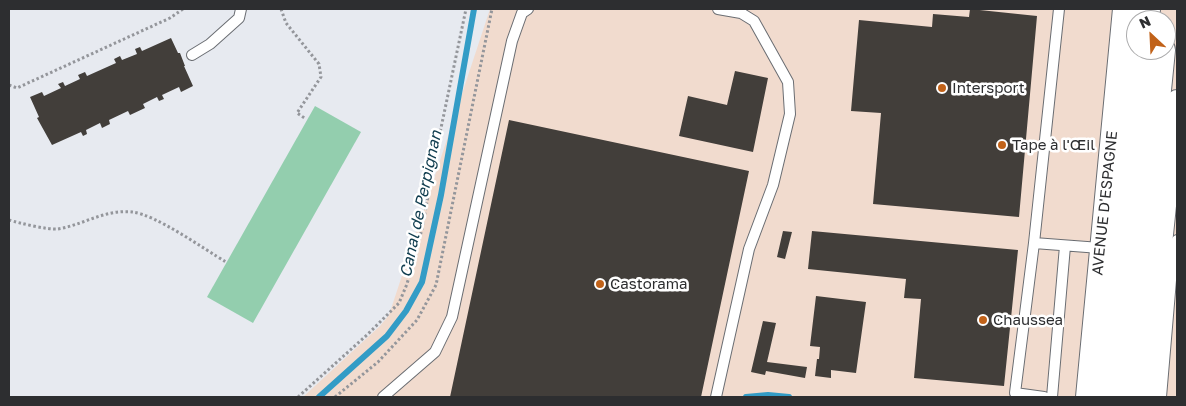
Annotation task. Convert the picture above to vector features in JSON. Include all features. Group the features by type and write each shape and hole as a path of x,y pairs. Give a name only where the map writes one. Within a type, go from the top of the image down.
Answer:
{"main road":[{"name":"AVENUE D'ESPAGNE","path":"1106,395 1141,60"},
{"path":"1106,395 1159,60"}],"street":[{"name":"AVENUE D'ESPAGNE","path":"1106,395 1100,248 1123,9"},
{"path":"1148,397 1171,243 1177,100"}],"lane":[{"path":"192,55 210,44 239,18 241,9"},
{"path":"383,397 435,352 452,317 512,41 522,13 528,9"},
{"path":"716,397 749,249 773,186 790,114 788,82 754,21 742,13 718,9"},
{"path":"1044,397 1016,393 1059,9"},
{"path":"1034,243 1100,248"},
{"path":"1161,397 1171,243"},
{"path":"1052,397 1065,246"}],"path":[{"path":"9,85 17,88 170,18 182,9"},
{"path":"281,9 286,23 319,64 321,77 297,113 306,120"},
{"path":"298,397 368,334 399,303 407,284 422,229 466,9"},
{"path":"335,397 378,362 417,320 436,285 492,9"},
{"path":"9,220 55,229 73,226 108,213 133,212 160,222 226,262"}],"shaded area":[{"path":"490,9 1177,9 1177,397 303,397 380,326 389,315"}],"green space":[{"path":"315,106 361,132 253,323 207,297"}],"building":[{"path":"970,9 1037,16 1019,217 873,204 881,113 851,111 859,20 932,27 933,14 969,17"},
{"path":"171,38 178,53 180,53 193,86 181,92 179,87 162,95 164,99 159,101 157,97 143,104 145,108 130,115 128,111 109,120 110,124 102,128 100,123 86,130 87,134 83,136 81,132 52,145 37,118 39,117 30,97 42,92 44,96 61,88 58,84 63,82 65,86 80,79 78,75 85,72 87,76 116,63 114,59 120,56 122,60 137,54 135,49 140,47 142,51"},
{"path":"735,71 768,78 753,152 679,136 688,96 727,105"},
{"name":"Castorama","path":"509,120 749,171 701,397 450,397"},
{"path":"783,231 792,232 785,259 777,257"},
{"path":"812,231 1018,250 1004,386 914,378 921,299 904,298 906,279 808,269"},
{"path":"816,296 866,302 856,373 831,370 831,378 815,376 820,347 810,346"},
{"path":"763,321 776,323 767,362 807,367 805,378 766,371 765,375 751,372"}],"waterway":[{"name":"Canal de Perpignan","path":"319,397 387,336 406,311 422,282 441,195 474,9"},
{"path":"746,397 768,395 789,397"}],"place":[{"name":"Intersport","path":"942,88"},
{"name":"Tape à l'Œil","path":"1002,145"},
{"name":"Castorama","path":"600,284"},
{"name":"Chaussea","path":"983,320"}]}
